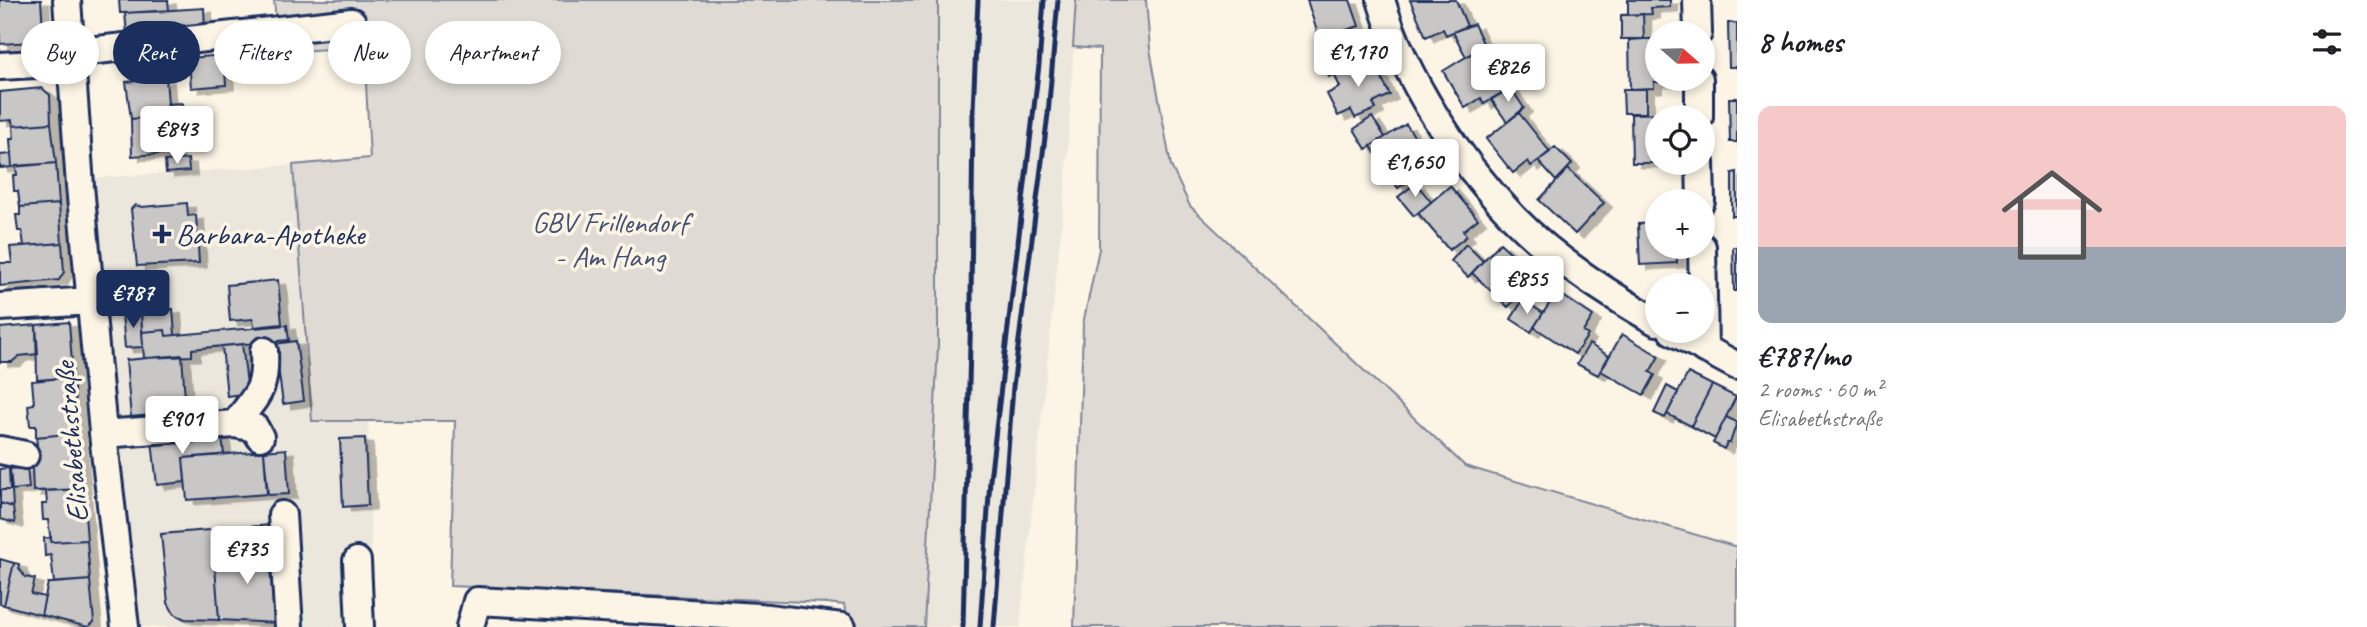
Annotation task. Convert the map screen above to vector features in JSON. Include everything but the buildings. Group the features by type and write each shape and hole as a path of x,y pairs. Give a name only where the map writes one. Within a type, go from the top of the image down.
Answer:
{"street":[{"name":"Elisabethstraße","path":"67,0 68,21"},
{"path":"1381,0 1387,20 1423,95 1466,161 1515,219 1573,268 1645,314"},
{"path":"1697,0 1698,21"},
{"path":"99,54 328,25"},
{"path":"0,66 21,64"},
{"name":"Elisabethstraße","path":"72,84 103,434 125,627"},
{"path":"1702,259 1704,349"},
{"path":"0,307 91,301"},
{"path":"1693,343 1737,366"},
{"path":"235,424 260,393 265,377 264,351"},
{"path":"103,434 235,424 256,428 260,437"},
{"path":"282,515 289,627"},
{"path":"356,561 360,627"},
{"path":"470,627 477,601 759,617 842,627"}],"shaded area":[{"path":"938,0 1076,0 1066,182 1020,627 922,627 938,344"},
{"path":"293,165 312,421 368,421 373,627 125,627 77,179"}],"green space":[{"name":"GBV Frillendorf - Am Hang","path":"274,0 938,0 938,344 924,627 849,627 844,605 827,603 450,586 455,421 312,421 293,165 370,158 366,84 411,84 411,21 328,21 328,49 314,50 314,21 276,21"},
{"path":"1076,0 1146,0 1150,49 1171,166 1190,206 1465,466 1737,547 1737,627 1074,627 1083,324 1099,249 1100,49 1073,47"}],"railway":[{"path":"963,627 973,110 978,0"},
{"path":"980,627 990,480 1039,65 1044,0"},
{"path":"994,627 1013,387 1048,114 1058,0"}],"place":[{"name":"Barbara-Apotheke","path":"162,234"}]}
